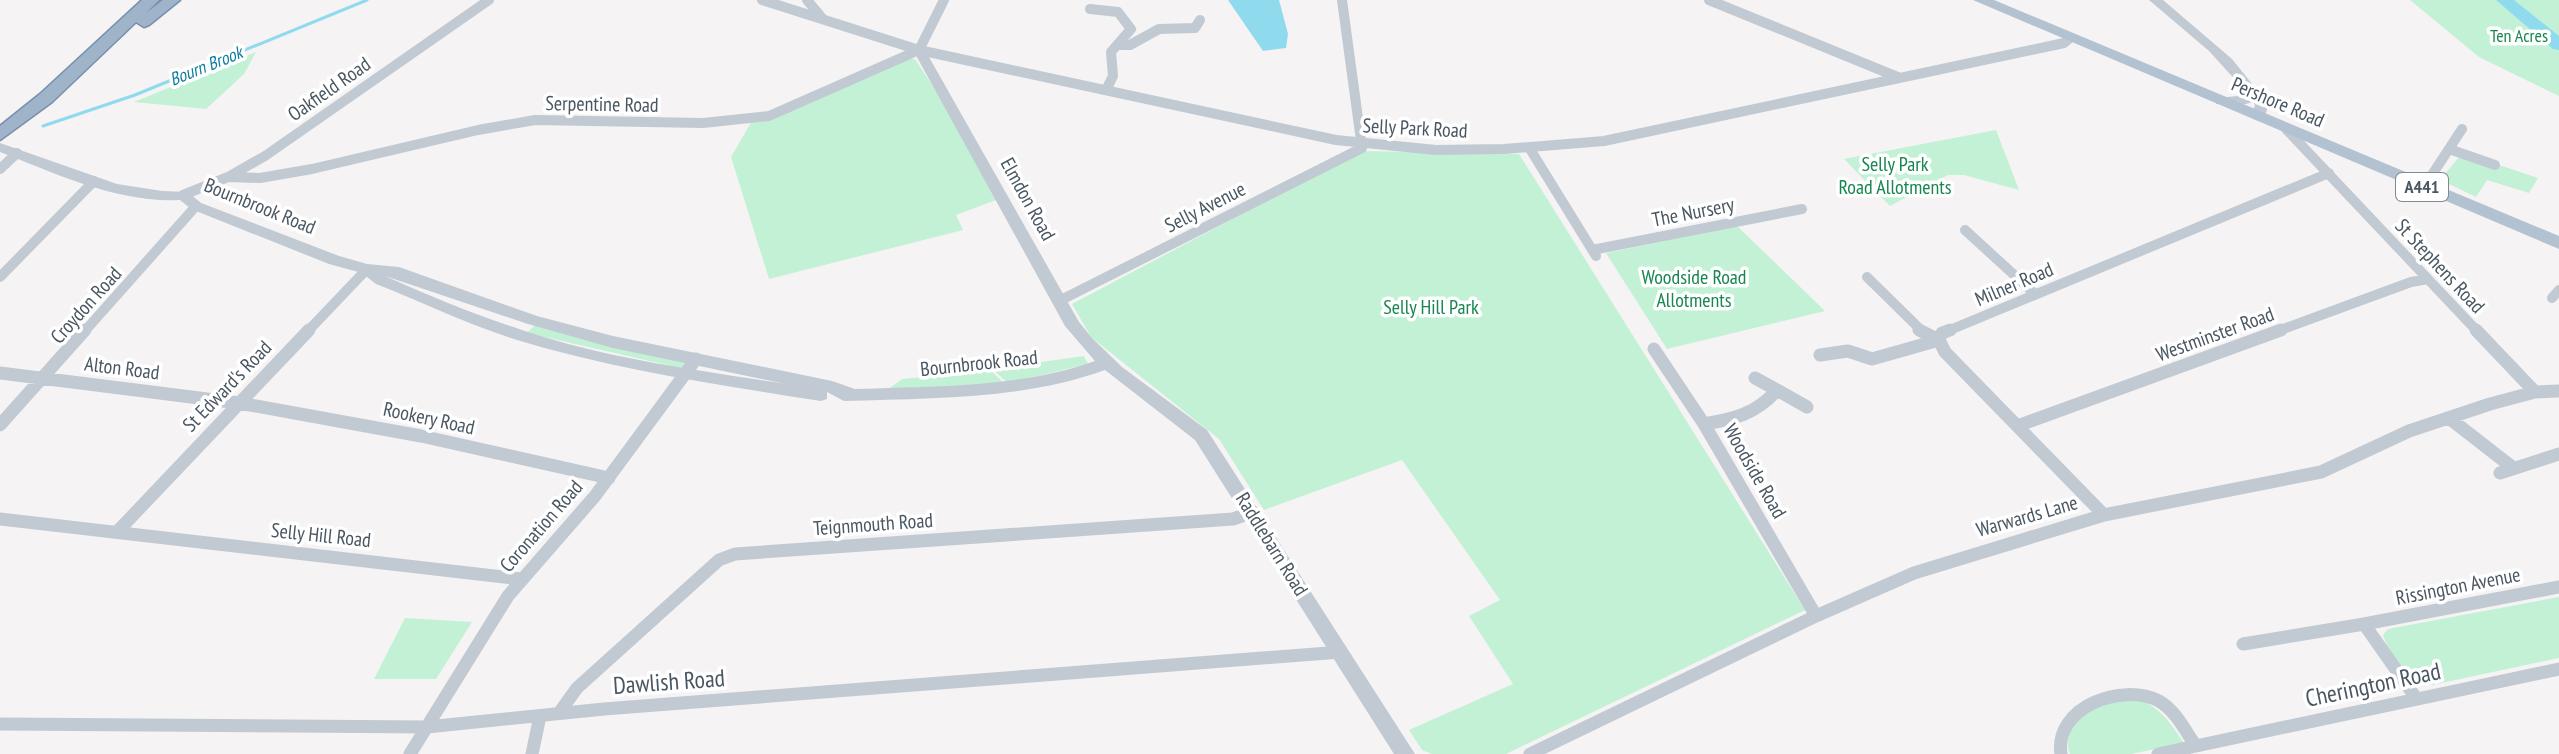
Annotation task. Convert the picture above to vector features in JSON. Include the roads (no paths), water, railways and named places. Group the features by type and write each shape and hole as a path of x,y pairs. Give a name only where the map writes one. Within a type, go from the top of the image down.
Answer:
{"highway":[{"path":"4,146 46,98 151,0"},
{"path":"106,43 126,34 172,0"}],"main road":[{"name":"Pershore Road","path":"1981,0 2559,243"}],"street":[{"name":"Oakfield Road","path":"183,195 228,177 265,156 489,0"},
{"name":"Selly Park Road","path":"762,0 919,50 1363,145 1392,148 1530,149 1655,133 2064,43 2070,38"},
{"path":"791,9 804,0 822,18"},
{"path":"919,50 944,0"},
{"path":"1342,0 1363,145"},
{"path":"1709,0 1900,78"},
{"path":"2155,0 2226,61 2262,105 2258,117"},
{"path":"1090,9 1121,14 1130,32 1111,52 1113,76 1106,90"},
{"path":"1117,45 1130,45 1159,29 1197,24 1208,31"},
{"name":"Serpentine Road","path":"228,177 260,179 372,158 503,124 553,119 688,123 753,120 769,116 919,50"},
{"name":"Elmdon Road","path":"919,50 1085,343 1107,363"},
{"path":"2221,101 2257,97"},
{"name":"St Stephens Road","path":"2286,129 2535,392"},
{"path":"2424,187 2462,129"},
{"name":"Selly Avenue","path":"1061,300 1363,145"},
{"path":"0,169 4,146"},
{"name":"Bournbrook Road","path":"4,146 94,181 155,197 183,195 196,206 334,260 367,269 394,271 533,320 613,342 853,394"},
{"name":"The Nursery","path":"1530,149 1594,253 1802,209"},
{"path":"2449,149 2495,165"},
{"name":"Milner Road","path":"1820,355 1848,351 1872,359 1939,340 1942,333 2329,173"},
{"path":"0,277 94,181"},
{"name":"Croydon Road","path":"0,425 196,206"},
{"path":"1965,230 2035,294"},
{"name":"Bournbrook Road","path":"367,269 381,280 519,335 686,374 825,396 1007,385 1088,371 1107,363"},
{"name":"St Edward's Road","path":"117,532 367,269"},
{"path":"1867,277 1916,328 1939,340 1945,352 2104,515"},
{"name":"Westminster Road","path":"2017,426 2396,287 2428,279"},
{"path":"519,335 533,320"},
{"name":"Woodside Road","path":"1654,349 1704,424 1816,616"},
{"name":"Coronation Road","path":"410,754 521,579 609,478 696,359"},
{"name":"Raddlebarn Road","path":"1107,363 1179,415 1201,435 1405,754"},
{"name":"Alton Road","path":"0,373 239,403"},
{"path":"1755,378 1807,407"},
{"path":"1704,424 1747,416 1762,409 1777,390"},
{"name":"Warwards Lane","path":"1530,754 1816,616 1914,573 2104,515 2321,472 2409,431 2535,392 2559,391"},
{"name":"Rookery Road","path":"239,403 421,436 609,478"},
{"path":"2449,418 2506,470 2559,454"},
{"name":"Teignmouth Road","path":"559,713 577,688 726,556 1233,519 1253,512"},
{"name":"Selly Hill Road","path":"0,519 521,579"},
{"name":"Rissington Avenue","path":"2243,644 2559,587"},
{"path":"2364,624 2416,698"},
{"name":"Dawlish Road","path":"0,724 427,727 559,713 1341,652"},
{"name":"Cherington Road","path":"2158,754 2559,669"},
{"path":"2061,754 2058,747 2060,733 2086,705 2113,695 2143,695 2158,701 2176,714 2195,745"},
{"path":"532,754 540,716"}],"water":[{"path":"1228,0 1279,0 1288,34 1286,48 1263,51"}],"waterway":[{"name":"Bourn Brook","path":"43,126 135,95 367,0"},
{"path":"2504,0 2559,45"}],"park label":[{"name":"Ten Acres","path":"2519,36"},
{"name":"Selly Park Road Allotments","path":"1895,176"},
{"name":"Woodside Road Allotments","path":"1694,288"},
{"name":"Selly Hill Park","path":"1431,307"}]}
